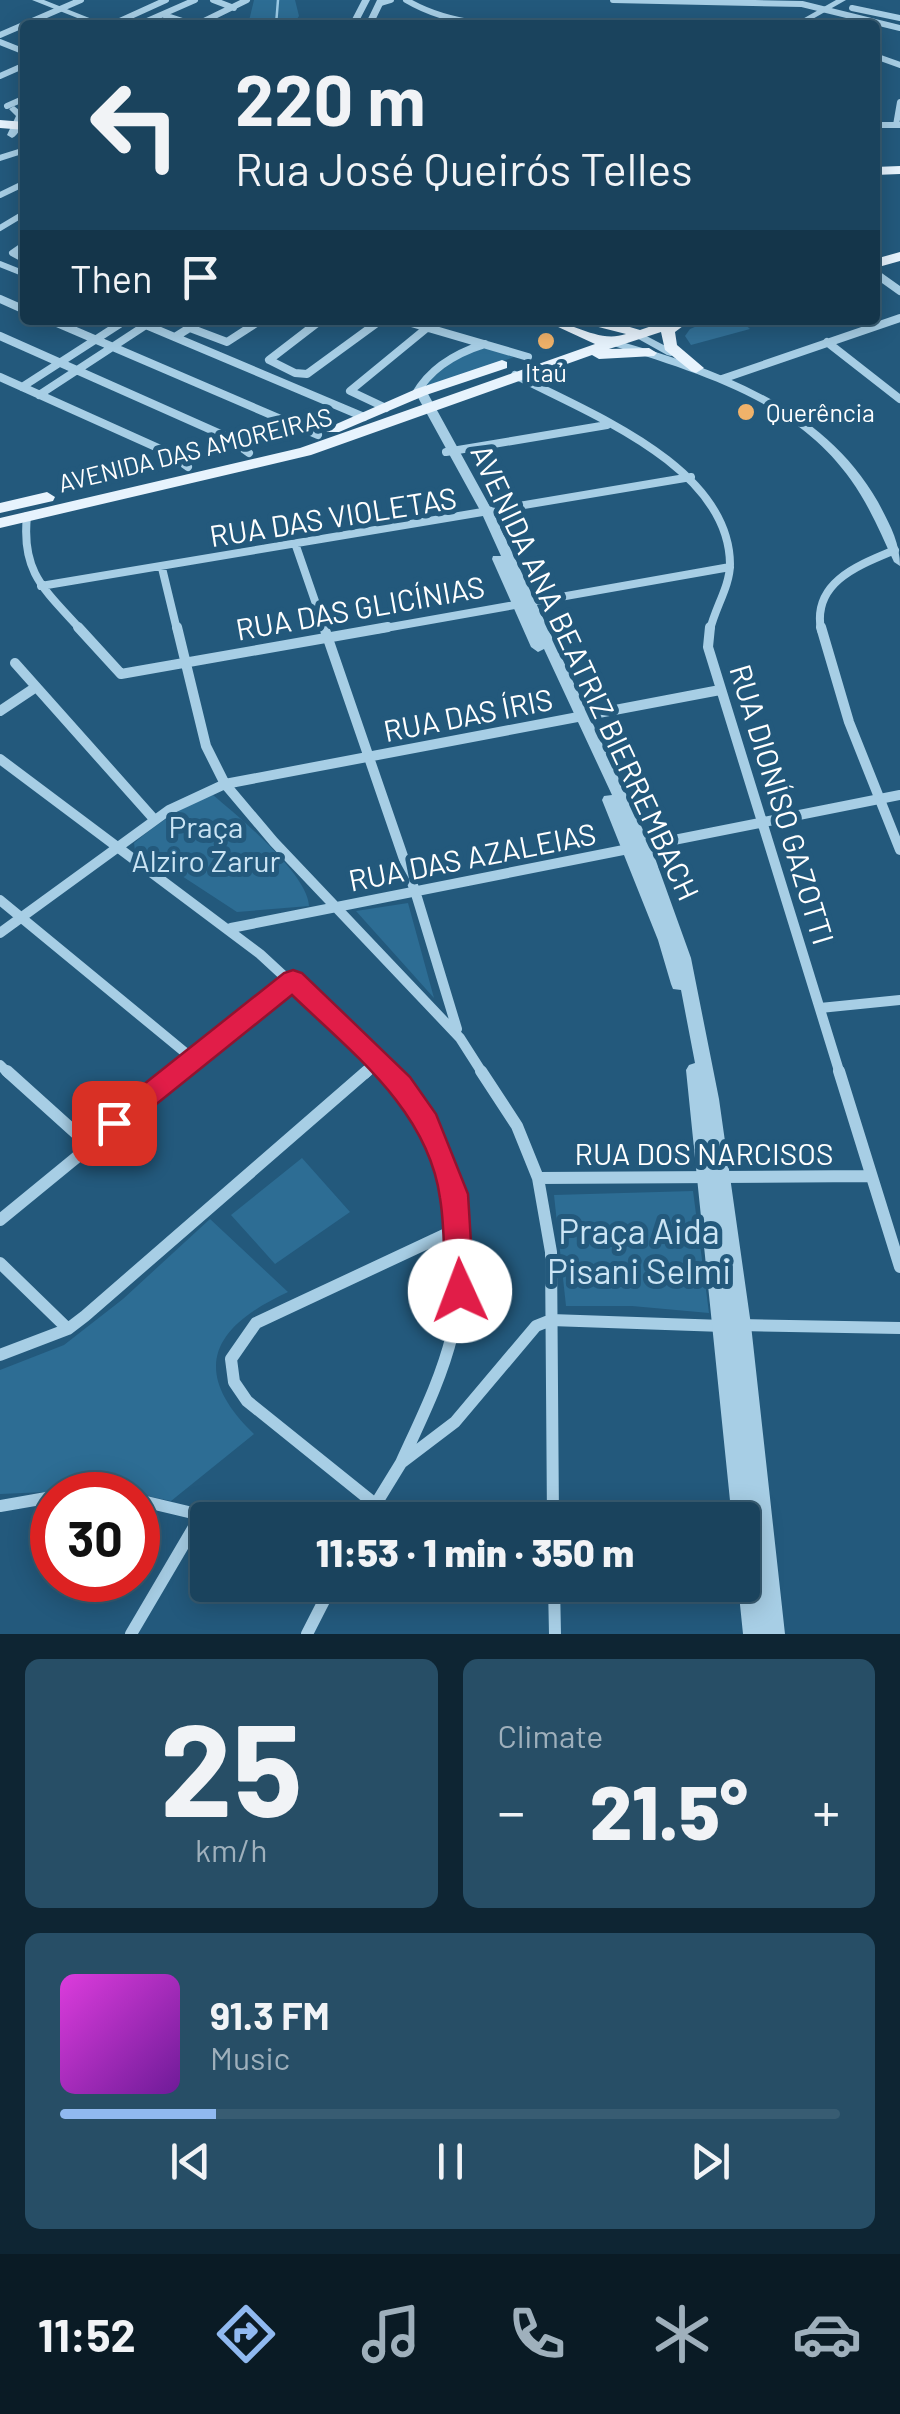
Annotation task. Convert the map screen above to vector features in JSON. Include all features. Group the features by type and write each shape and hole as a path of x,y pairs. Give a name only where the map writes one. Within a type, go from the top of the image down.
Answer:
{"main road":[{"path":"0,124 15,121"},
{"path":"553,349 562,340 562,331 555,325"},
{"path":"571,325 592,330"},
{"path":"585,325 612,342"},
{"name":"AVENIDA DAS AMOREIRAS","path":"0,523 305,452 592,330 632,325"},
{"name":"AVENIDA DAS AMOREIRAS","path":"0,508 318,435 386,408 515,374 612,342 632,325"},
{"path":"675,325 668,331 670,347 696,368"},
{"path":"572,356 649,354"}],"street":[{"path":"36,0 90,20"},
{"path":"38,20 81,0"},
{"path":"142,0 172,10"},
{"path":"122,20 166,0"},
{"path":"152,20 196,0"},
{"path":"212,0 234,8"},
{"path":"208,20 247,0"},
{"path":"406,0 436,16 458,20"},
{"path":"613,0 836,4 896,17"},
{"path":"806,20 836,4 878,20"},
{"path":"181,6 213,18"},
{"path":"124,8 138,12 144,20"},
{"path":"163,14 180,20"},
{"path":"888,24 896,17"},
{"path":"880,21 900,28"},
{"path":"898,125 900,102"},
{"path":"62,325 318,435"},
{"path":"22,387 118,325"},
{"path":"39,395 146,325 364,417"},
{"path":"175,336 194,325"},
{"path":"190,328 227,342 253,325"},
{"path":"314,325 268,360 306,374 374,325"},
{"path":"418,325 528,357"},
{"path":"632,325 696,368"},
{"path":"722,378 879,325"},
{"path":"386,408 350,391 428,328"},
{"path":"0,336 225,436 249,453"},
{"path":"458,355 468,339"},
{"path":"612,342 722,378 785,413 850,468 886,528 898,553 843,574 827,591 817,614 826,658 900,850"},
{"path":"827,342 898,395"},
{"path":"423,400 421,384 458,355 486,344"},
{"name":"RUA DIONÍSO GAZOTTI","path":"515,374 662,455 691,477 725,526 730,568 708,640 720,690 900,1267"},
{"path":"0,377 167,452 188,467"},
{"name":"AVENIDA ANA BEATRIZ BIERREMBACH","path":"423,400 483,514 637,848 666,940 686,1011 714,1180 774,1634"},
{"path":"451,451 607,425"},
{"name":"RUA DAS VIOLETAS","path":"42,586 691,477"},
{"path":"27,516 26,557 34,578 42,586"},
{"path":"886,528 900,533"},
{"path":"296,546 416,894 460,1038"},
{"path":"162,568 206,746 225,784 460,1038 502,1101 538,1178 551,1252 553,1502"},
{"name":"RUA DAS GLICÍNIAS","path":"42,586 116,672 133,673 730,568"},
{"path":"15,663 154,818"},
{"path":"0,711 36,687"},
{"name":"RUA DAS ÍRIS","path":"0,934 120,848 154,818 188,798 225,784 720,690"},
{"path":"0,759 230,928 293,980 401,1084 427,1122 454,1194 460,1291 450,1351 401,1463 375,1502"},
{"name":"RUA DAS AZALEIAS","path":"230,928 416,894 900,794"},
{"path":"0,900 193,1060"},
{"path":"0,1220 88,1144 293,980"},
{"path":"820,1008 900,1000"},
{"path":"0,1355 68,1329 379,1062"},
{"path":"0,1066 88,1144"},
{"name":"RUA DOS NARCISOS","path":"538,1178 714,1180 870,1176"},
{"path":"372,1502 247,1401 234,1382 231,1359 238,1343 256,1324 458,1229"},
{"path":"0,1264 68,1329"},
{"path":"401,1463 455,1422 536,1326 550,1320 900,1328"},
{"name":"AVENIDA ANA BEATRIZ BIERREMBACH","path":"732,1326 754,1634"},
{"path":"0,1506 30,1501"},
{"path":"160,1505 190,1512"},
{"path":"131,1634 190,1534"},
{"path":"307,1634 323,1602"},
{"path":"554,1602 555,1634"}],"green space":[{"path":"254,0 295,0 296,20 249,20"},
{"path":"485,348 514,357 431,388 423,385 462,354"},
{"name":"Praça Alziro Zarur","path":"213,795 285,862 306,893 309,906 237,912 165,865 135,851 134,843 152,828"},
{"path":"408,903 434,998 356,911"},
{"path":"302,1158 350,1212 275,1264 231,1215"},
{"name":"Praça Aida Pisani Selmi","path":"693,1191 709,1313 632,1306 566,1306 554,1195"},
{"path":"210,1219 288,1292 241,1320 218,1352 216,1371 221,1390 254,1434 171,1501 160,1499 160,1472 30,1472 30,1493 0,1494 0,1370 64,1345 123,1299"}],"building":[{"path":"699,325 746,325 750,329 691,345 685,336"}],"waterway":[{"path":"276,20 278,0"}],"place":[{"name":"Itaú","path":"546,341"},
{"name":"Querência","path":"746,412"}],"route":[{"path":"114,1123 293,980 401,1084 427,1122 454,1194 460,1291"}]}
